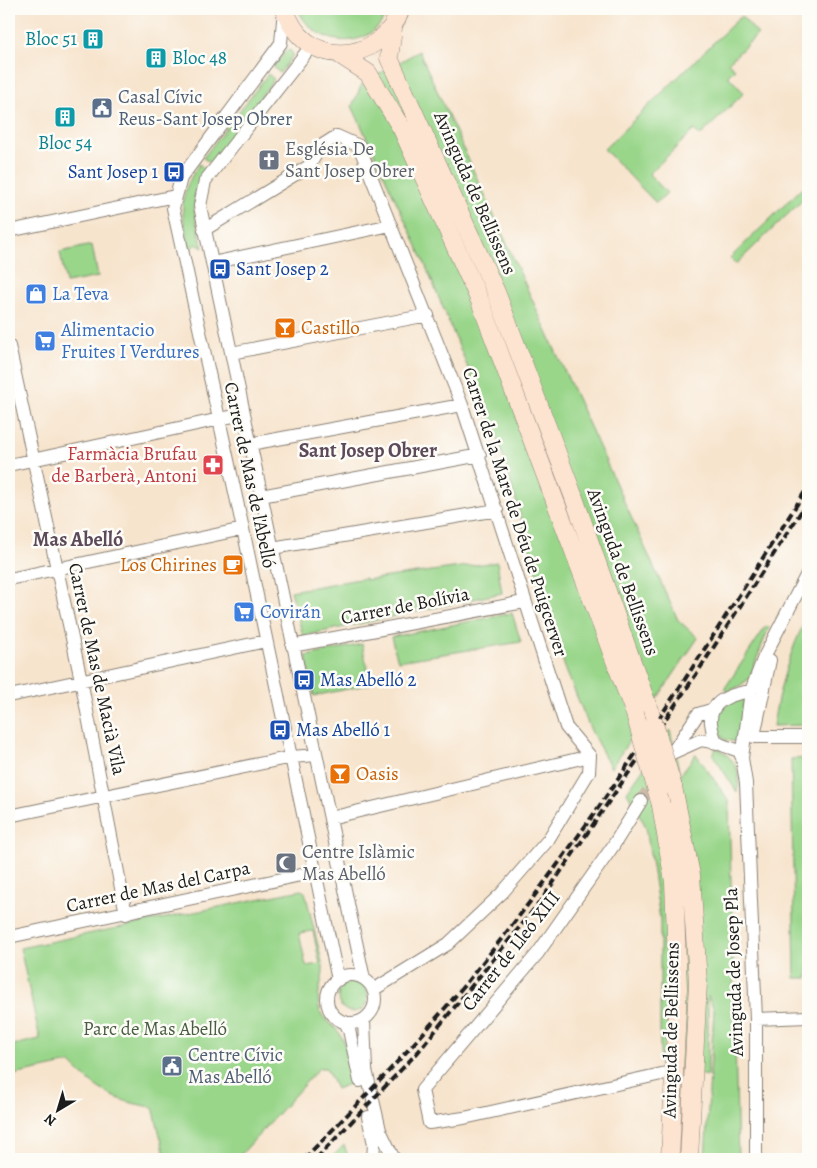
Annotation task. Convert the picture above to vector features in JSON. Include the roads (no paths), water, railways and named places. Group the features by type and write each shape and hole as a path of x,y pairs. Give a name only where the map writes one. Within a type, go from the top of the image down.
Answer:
{"main road":[{"path":"285,9 293,26 312,45 337,53 353,53 369,48 380,41 393,28 401,9"},
{"name":"Avinguda de Bellissens","path":"393,28 389,58 496,292 573,495 647,699 674,787 691,875 698,982 689,1159"},
{"name":"Avinguda de Bellissens","path":"337,53 368,73 402,130 480,301 635,714 661,805 674,882 678,988 670,1159"}],"street":[{"name":"Carrer de Mas de l'Abelló","path":"285,9 281,43 181,178 174,196 173,208 292,757 338,980"},
{"name":"Carrer de Mas de l'Abelló","path":"312,45 205,181 200,206 260,496 364,978"},
{"name":"Carrer de la Mare de Déu de Puigcerver","path":"204,230 309,166 321,146 337,136 358,146 428,315 480,454 524,602 566,727 590,756"},
{"path":"9,231 174,196"},
{"path":"212,263 392,225"},
{"path":"231,353 428,315"},
{"name":"Carrer de Mas de Macià Vila","path":"9,348 105,796 126,914"},
{"path":"250,444 462,405"},
{"path":"9,465 244,414"},
{"path":"260,496 480,454"},
{"path":"272,548 497,510"},
{"path":"9,579 243,529"},
{"name":"Avinguda de Josep Pla","path":"756,1159 756,1020 746,783 742,758 752,692 764,657 808,572"},
{"name":"Carrer de Bolívia","path":"292,646 524,602"},
{"name":"Avinguda de Josep Pla","path":"746,783 759,708 775,638"},
{"path":"9,696 266,641"},
{"path":"742,758 739,751 718,743 701,740 672,753 698,714 711,710 715,705 738,693 752,692 759,708"},
{"path":"711,710 712,733 718,743"},
{"path":"754,737 808,737"},
{"path":"9,816 292,757 316,755"},
{"path":"330,818 590,756 589,772 548,840 502,893 448,944 373,990"},
{"name":"Carrer de Lleó XIII","path":"641,801 613,846 538,953 422,1090 429,1124 674,1072"},
{"name":"Carrer de Mas del Carpa","path":"9,937 126,914 315,872"},
{"path":"356,975 364,978 373,990 374,1008 364,1020 353,1023 345,1022 334,1015 328,1006 330,988 338,980 346,976 356,975"},
{"path":"756,1020 808,1017"},
{"path":"364,1020 366,1070 380,1130 394,1159"},
{"path":"345,1022 349,1030 374,1144 373,1159"}],"tunnel":[{"path":"641,801 657,776"}],"railway":[{"path":"304,1159 434,1021 521,914 565,855 649,734 808,487"},
{"path":"316,1159 418,1052 540,902 695,676 808,501"}],"place":[{"name":"Bloc 51","path":"93,39"},
{"name":"Bloc 48","path":"156,58"},
{"name":"Casal Cívic Reus-Sant Josep Obrer","path":"102,108"},
{"name":"Bloc 54","path":"65,117"},
{"name":"Església De Sant Josep Obrer","path":"269,160"},
{"name":"Sant Josep 1","path":"174,172"},
{"name":"Sant Josep 2","path":"220,269"},
{"name":"La Teva","path":"36,294"},
{"name":"Castillo","path":"285,328"},
{"name":"Alimentacio Fruites I Verdures","path":"45,341"},
{"name":"Farmàcia Brufau de Barberà, Antoni","path":"213,465"},
{"name":"Los Chirines","path":"233,565"},
{"name":"Covirán","path":"244,612"},
{"name":"Mas Abelló 2","path":"304,680"},
{"name":"Mas Abelló 1","path":"280,730"},
{"name":"Oasis","path":"340,774"},
{"name":"Centre Islàmic Mas Abelló","path":"286,863"},
{"name":"Centre Cívic Mas Abelló","path":"172,1066"}],"district":[{"name":"Sant Josep Obrer","path":"368,450"},
{"name":"Mas Abelló","path":"78,539"}],"park label":[{"name":"Parc de Mas Abelló","path":"155,1029"}]}
